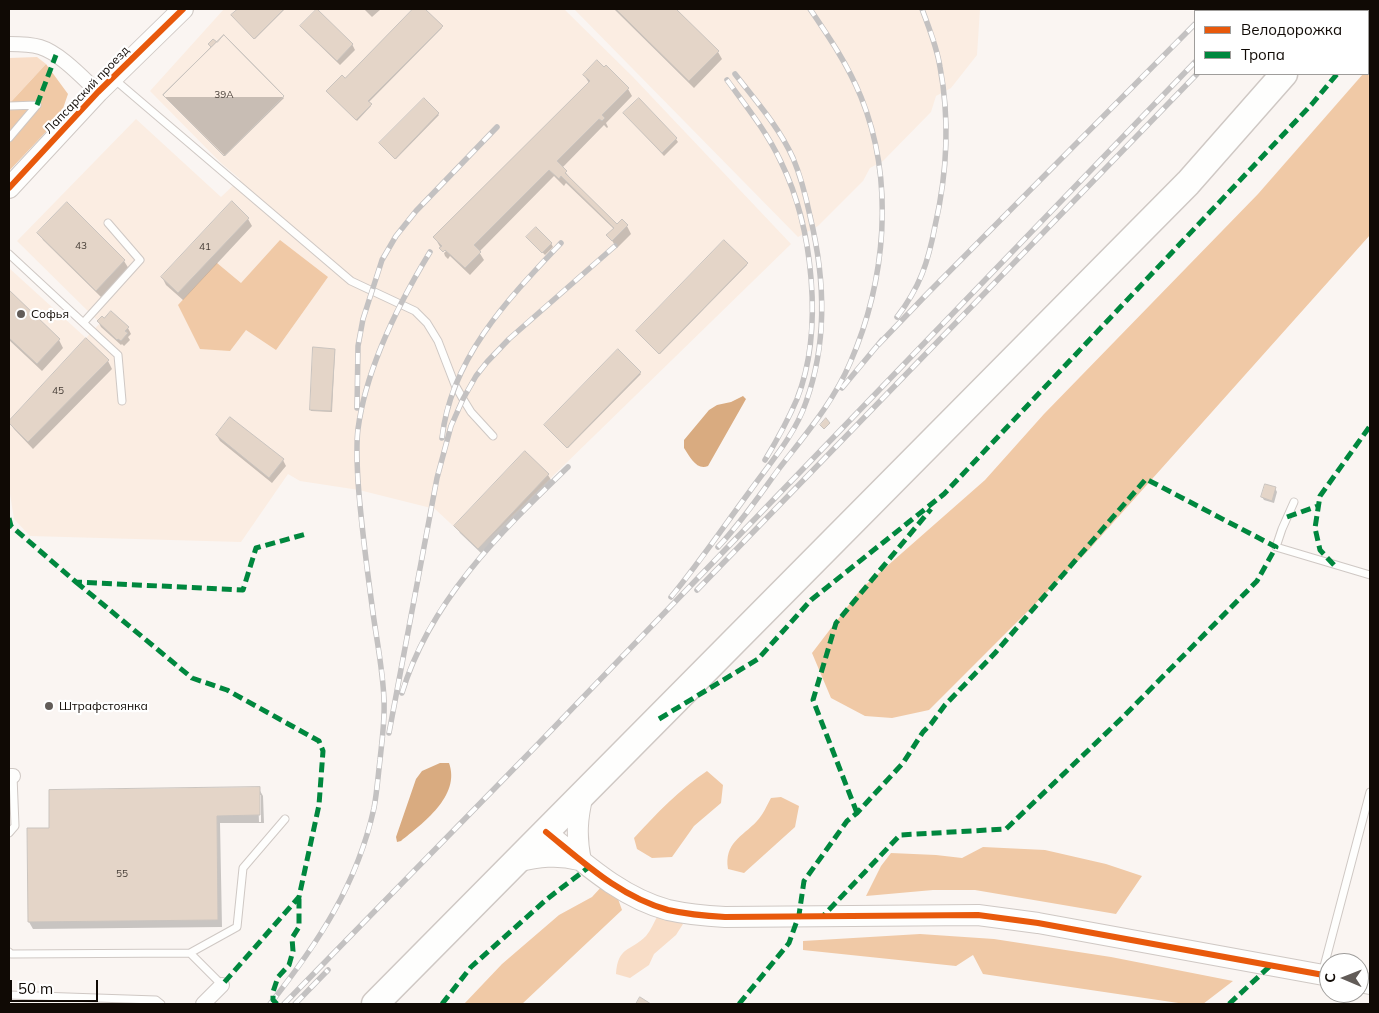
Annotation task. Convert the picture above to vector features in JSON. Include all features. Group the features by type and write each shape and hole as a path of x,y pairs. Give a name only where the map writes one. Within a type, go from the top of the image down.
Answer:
{"highway":[{"path":"375,1004 1182,190 1283,75"}],"street":[{"name":"Лапсарский проезд","path":"9,188 106,86 183,9"},
{"path":"9,44 41,47 106,86"},
{"path":"581,861 576,829 583,794"},
{"path":"546,832 615,886 667,910 695,915 725,917 978,915 1038,923 1319,974"},
{"path":"516,862 538,857 554,856 568,857 581,861"},
{"path":"203,1004 222,985"}],"lane":[{"path":"106,86 351,281 415,311 427,323 438,341 455,385 471,412 493,436"},
{"path":"9,106 37,105 9,138"},
{"path":"84,322 140,260 108,223"},
{"path":"9,254 118,355 122,401"},
{"path":"1294,502 1276,547 1370,575"},
{"path":"9,833 15,826 11,776"},
{"path":"1330,953 1370,792"},
{"path":"9,952 11,954 190,953 236,927 243,868 286,819"},
{"path":"190,953 222,985"},
{"path":"9,994 156,1000 161,1004"}],"shaded area":[{"path":"224,9 564,9 633,77 791,244 478,549 435,509 359,490 300,481 288,474 241,542 30,536 14,519 9,488 9,268 86,338 100,323 17,241 136,119 221,197 240,179 222,164 150,91"},
{"path":"574,9 980,9 977,55 951,88 936,96 931,112 883,161 870,168 863,181 818,226 798,237"},
{"path":"37,57 46,64 9,104 9,58"},
{"path":"46,64 68,94 60,117 9,171 9,104"},
{"path":"1370,65 1370,235 1086,553 929,710 892,718 865,716 831,698 812,653 861,589 985,480 1044,414 1258,194 1362,75 1369,75"},
{"path":"280,240 328,277 276,350 246,330 230,351 200,349 178,305 217,263 241,283"},
{"path":"743,396 746,399 708,466 700,467 691,459 684,448 684,440 709,410 717,405 731,402"},
{"path":"440,763 449,763 451,775 450,787 445,798 429,818 401,841 397,842 396,837 416,779 422,771"},
{"path":"707,771 723,785 721,803 694,826 672,857 652,858 637,849 634,838 669,802"},
{"path":"781,797 799,806 795,827 744,873 728,869 727,860 735,841 759,819 771,798"},
{"path":"983,847 1045,850 1106,864 1142,876 1116,914 975,890 933,890 866,896 881,866 891,853 962,858"},
{"path":"603,885 617,896 622,910 522,1004 464,1004 502,964 559,915 592,897"},
{"path":"658,915 672,915 683,924 676,935 654,954 649,965 630,978 616,974 617,965 622,954 646,936"},
{"path":"920,934 994,939 1111,957 1233,981 1203,1004 1185,1004 983,974 973,955 956,966 803,950 803,941"}],"building":[{"path":"238,9 284,9 254,39 231,15"},
{"path":"317,9 353,44 337,61 300,26"},
{"path":"413,9 425,9 443,26 368,101 372,104 356,120 326,91 342,75 345,78"},
{"path":"616,9 676,9 719,51 689,81"},
{"path":"224,35 284,96 224,156 163,95"},
{"path":"224,35 284,96 224,156 163,95 211,47 208,44 213,39 217,42"},
{"path":"597,60 604,67 606,65 629,88 602,115 605,118 602,121 599,119 557,161 567,171 565,173 617,224 622,219 628,225 612,241 606,235 614,228 561,176 559,179 549,170 474,245 481,252 465,268 445,250 443,252 439,248 442,246 433,237 590,81 583,75"},
{"path":"424,98 439,113 395,159 379,143"},
{"path":"639,98 677,138 662,153 623,113"},
{"path":"232,201 249,218 178,293 161,277"},
{"path":"67,202 125,260 96,291 37,233"},
{"path":"536,227 552,243 542,253 526,237"},
{"path":"724,240 748,263 659,354 636,331"},
{"name":"Софья","path":"9,290 60,339 37,364 9,338"},
{"path":"111,311 129,327 125,331 128,333 121,341 117,340 97,321 102,316 104,318"},
{"path":"86,338 109,360 28,442 9,421"},
{"path":"313,347 335,349 331,411 310,410"},
{"path":"618,349 641,372 567,448 544,425"},
{"path":"230,417 284,459 269,478 216,435"},
{"path":"826,418 830,423 824,429 820,425"},
{"path":"525,451 549,474 478,549 454,526"},
{"path":"1265,484 1276,487 1272,501 1261,497"},
{"path":"260,787 260,815 217,816 218,920 28,922 27,828 49,828 49,790"},
{"path":"640,997 651,1004 636,1004"}],"railway":[{"path":"718,547 749,510 817,419 843,378 862,331 872,299 878,265 882,231 882,196 879,162 872,129 861,97 844,62 810,9"},
{"path":"897,317 920,280 926,262 939,206 946,147 945,107 940,67 933,38 922,9"},
{"path":"878,345 1194,25"},
{"path":"284,1004 540,742 1194,63"},
{"path":"671,597 789,437 806,402 813,379 821,333 822,309 819,263 803,187 793,158 781,136 767,114 735,74"},
{"path":"697,590 1196,75"},
{"path":"727,80 763,130 781,162 792,188 801,217 811,279 812,311 810,342 805,372 794,407 765,460"},
{"path":"357,408 358,346 363,319 382,260 396,236 416,211 497,127"},
{"path":"442,438 448,409 457,382 470,356 502,308 561,243"},
{"path":"389,733 437,478 451,426 463,399 476,376 509,339 615,246"},
{"path":"270,1004 288,981 334,912 357,863 367,836 374,808 383,730 384,700 361,514 357,462 358,429 368,383 385,337 430,252"},
{"path":"842,388 882,340"},
{"path":"402,693 414,659 430,628 449,598 493,543 568,467"},
{"path":"295,1004 328,970"}],"marked path":[{"path":"37,105 56,55"},
{"path":"659,719 758,659 811,600 944,494 1312,104 1336,75"},
{"path":"1334,565 1320,550 1315,528 1320,496 1370,426"},
{"path":"739,1004 789,943 799,915 804,881 847,821 857,813 903,763 923,732 945,705 995,653 1146,479 1276,547 1257,581 1123,717 1006,829 900,835 824,915"},
{"path":"1287,517 1318,506"},
{"path":"857,813 813,700 836,623 931,509"},
{"path":"9,518 11,526 76,582 243,590 256,548 306,534"},
{"path":"76,582 192,678 227,690 319,741 323,751 319,805 299,897 222,985"},
{"path":"442,1004 471,967 547,899 589,867"},
{"path":"277,1004 273,1000 273,992 278,977 289,965 293,951 292,938 299,927 299,897"},
{"path":"1229,1004 1270,966"}],"cycle path":[{"path":"9,188 98,92 183,9"},
{"path":"546,832 618,888 634,897 668,910 696,915 725,917 978,915 1038,923 1319,974"}],"place":[{"name":"Софья","path":"21,314"},
{"name":"Штрафстоянка","path":"49,706"}]}
